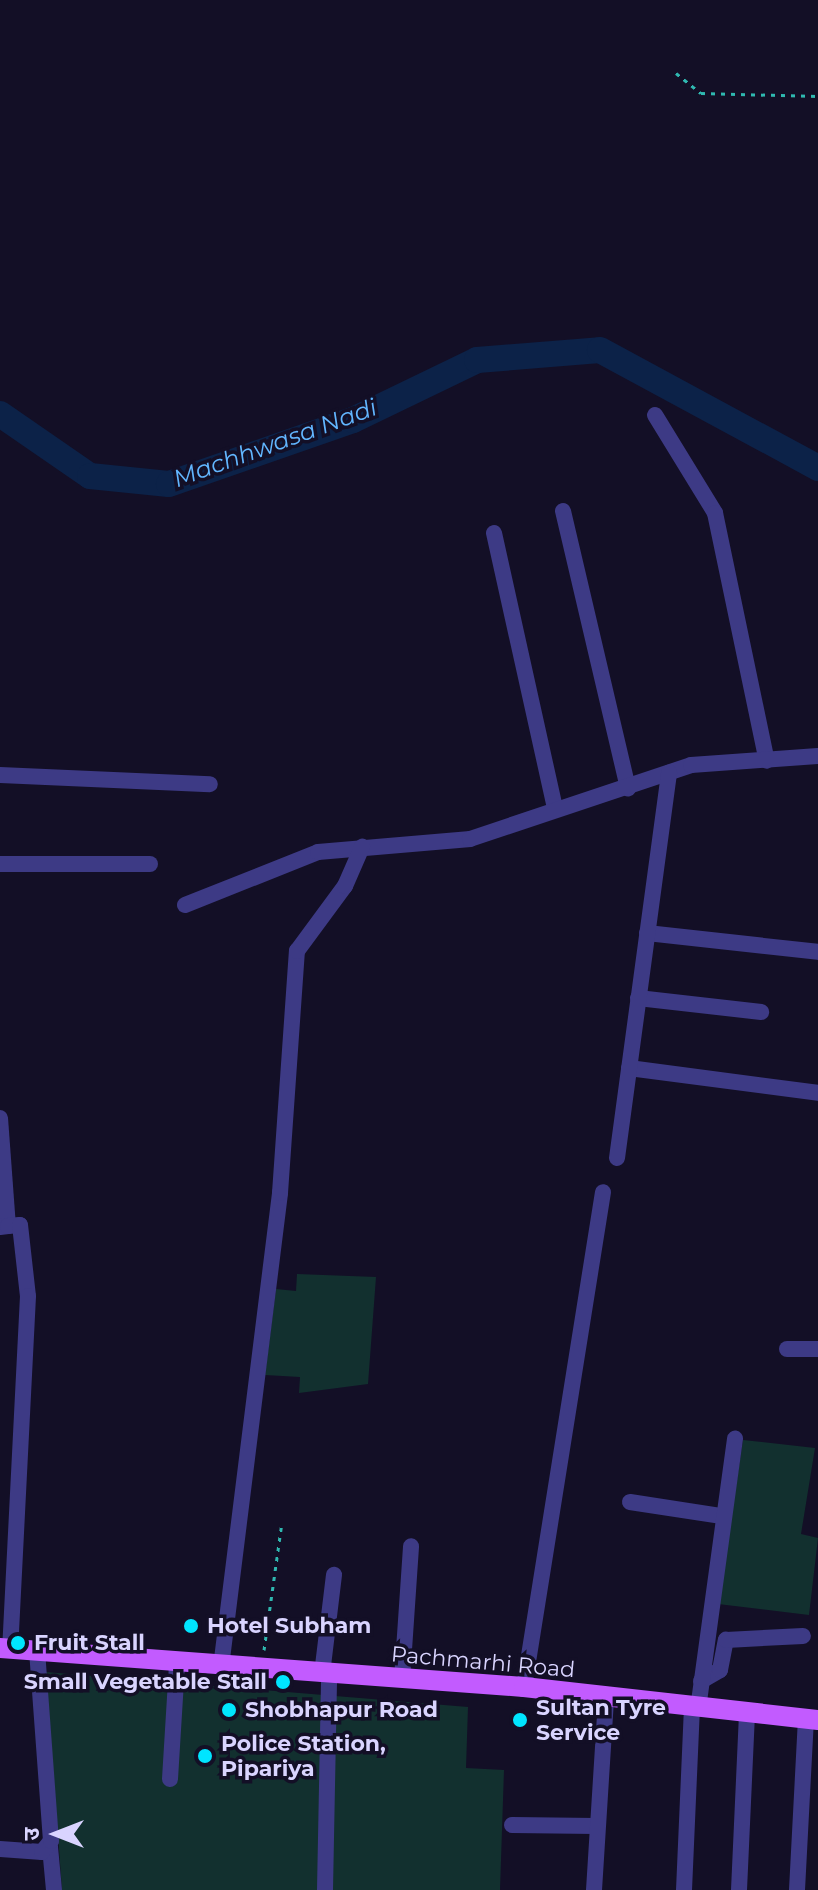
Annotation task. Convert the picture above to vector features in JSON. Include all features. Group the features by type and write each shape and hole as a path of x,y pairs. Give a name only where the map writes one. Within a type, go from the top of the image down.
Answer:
{"main road":[{"name":"Pachmarhi Road","path":"5,1648 221,1667 524,1687 812,1720"}],"street":[{"path":"655,415 715,513 767,761"},
{"path":"563,511 628,788"},
{"path":"494,533 555,809"},
{"path":"185,905 318,852 470,839 669,772 818,756"},
{"path":"617,1158 669,772"},
{"path":"0,775 210,784"},
{"path":"221,1667 275,1239 297,951 345,886 362,847"},
{"path":"0,864 150,864"},
{"path":"647,933 818,952"},
{"path":"638,998 761,1012"},
{"path":"629,1068 818,1093"},
{"path":"0,1118 4,1226 20,1225 28,1296 5,1648"},
{"path":"524,1687 603,1192"},
{"path":"787,1349 818,1349"},
{"path":"684,1890 695,1709 701,1681 700,1609 722,1516 735,1439"},
{"path":"630,1502 722,1516"},
{"path":"402,1679 411,1546"},
{"path":"325,1890 326,1674 334,1575"},
{"path":"701,1681 720,1670 726,1640 803,1636"},
{"path":"37,1650 54,1890"},
{"path":"170,1779 177,1663"},
{"path":"594,1890 606,1697"},
{"path":"739,1890 747,1714"},
{"path":"797,1890 812,1720"},
{"path":"512,1825 596,1826"},
{"path":"0,1849 50,1847"}],"path":[{"path":"676,73 701,93 818,96"},
{"path":"261,1670 282,1522"}],"green space":[{"path":"297,1274 376,1277 368,1384 299,1393 300,1377 265,1375 276,1289 296,1291"},
{"path":"743,1440 815,1448 801,1534 818,1538 809,1615 718,1604"},
{"path":"46,1672 468,1707 466,1768 504,1770 500,1890 62,1890"}],"waterway":[{"name":"Machhwasa Nadi","path":"0,414 90,476 169,484 353,420 477,360 600,350 818,468"}],"place":[{"name":"Hotel Subham","path":"191,1626"},
{"name":"Fruit Stall","path":"18,1643"},
{"name":"Small Vegetable Stall","path":"283,1682"},
{"name":"Shobhapur Road","path":"229,1710"},
{"name":"Sultan Tyre Service","path":"520,1720"},
{"name":"Police Station, Pipariya","path":"205,1756"}]}
